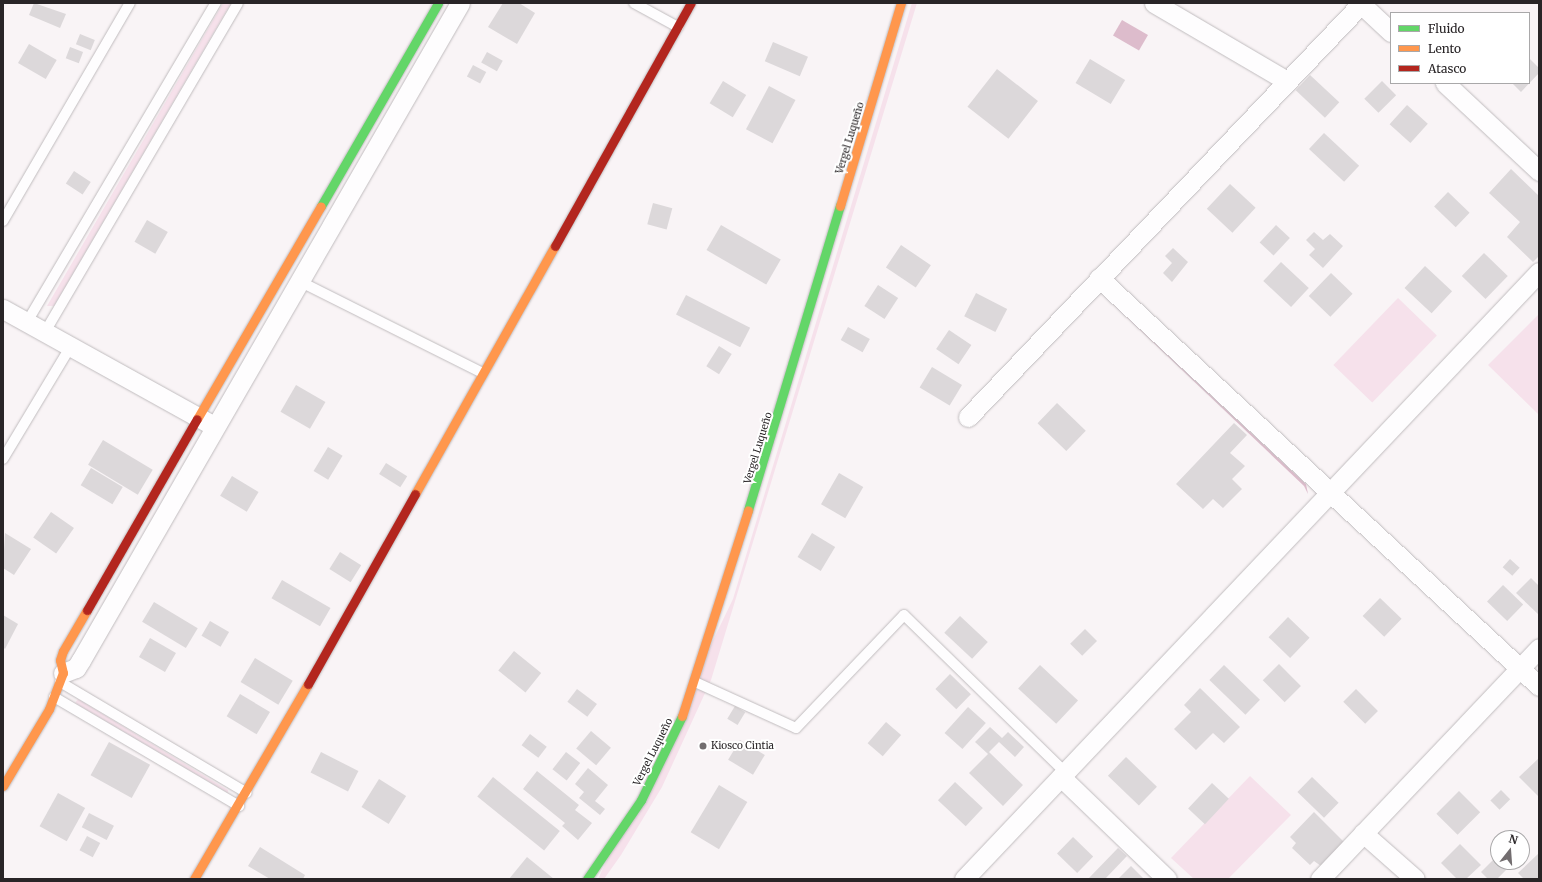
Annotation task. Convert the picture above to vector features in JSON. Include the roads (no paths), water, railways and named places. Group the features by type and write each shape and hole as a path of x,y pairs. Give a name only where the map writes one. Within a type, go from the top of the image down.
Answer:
{"street":[{"path":"3,786 54,697 61,677 60,660 63,651 438,3"},
{"path":"61,677 76,668 81,660 460,3"},
{"path":"194,879 247,793 481,372 691,3"},
{"name":"Vergel Luqueño","path":"587,879 641,800 681,720 695,682 728,587 901,3"},
{"path":"968,416 1285,80 1362,3 1390,31"},
{"path":"1167,6 1285,80"},
{"path":"1446,84 1539,171"},
{"path":"964,879 1539,272"},
{"path":"1099,278 1539,686"},
{"path":"3,309 216,427"},
{"path":"1320,879 1539,648"},
{"path":"1063,774 1167,879"},
{"path":"1363,833 1415,879"}],"lane":[{"path":"3,221 130,3"},
{"path":"27,322 216,3"},
{"path":"45,332 238,3"},
{"path":"634,3 678,27"},
{"path":"282,272 481,372"},
{"path":"3,459 71,346"},
{"path":"695,682 796,728 904,616 1063,774"},
{"path":"61,677 247,793"},
{"path":"54,697 239,806"}],"place":[{"name":"Kiosco Cintia","path":"703,746"}]}
